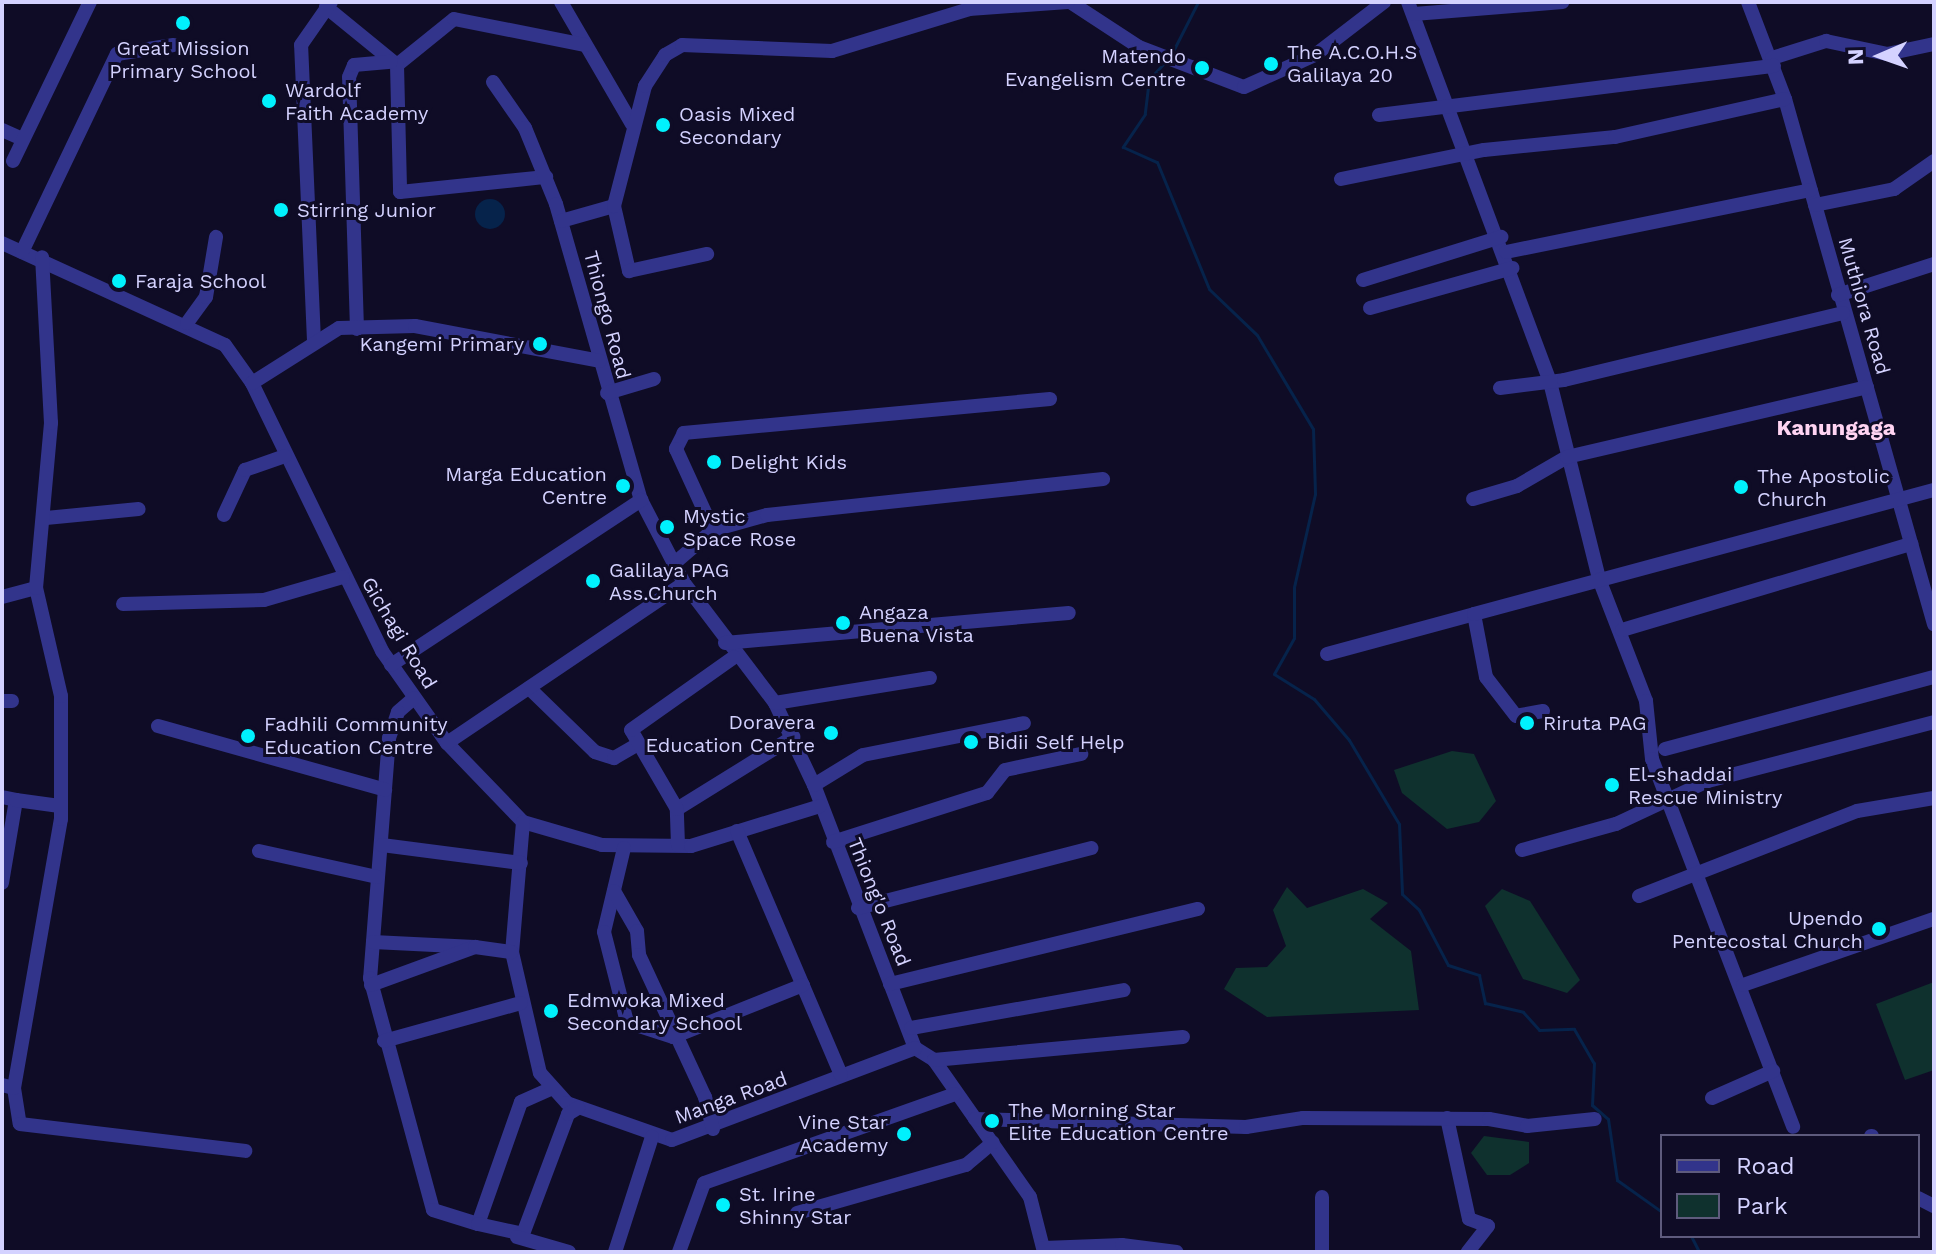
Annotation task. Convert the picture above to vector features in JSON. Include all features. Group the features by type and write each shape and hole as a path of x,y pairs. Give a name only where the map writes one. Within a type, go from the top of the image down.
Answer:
{"street":[{"path":"13,161 90,2"},
{"path":"561,2 632,124"},
{"path":"707,254 629,271 614,206 632,124 655,68 682,45 832,51 969,9 1073,3 1221,84 1270,81 1384,2"},
{"path":"1563,2 1411,8 1501,237 1550,382 1599,579 1622,630 1646,701 1652,759 1743,985 1793,1127"},
{"name":"Muthiora Road","path":"1748,2 1785,99 1843,313 1934,624"},
{"path":"314,341 301,45 329,4 394,63 400,192 546,177"},
{"path":"357,329 349,77 354,65 394,63 454,19 585,45"},
{"path":"1379,115 1449,103 1773,62 1826,41 1887,54 1934,44"},
{"path":"22,252 117,54 173,45"},
{"name":"Thiongo Road","path":"493,82 525,128 546,177 561,221 607,393 641,500 677,561"},
{"path":"1341,179 1469,152 1615,137 1785,99"},
{"path":"2,130 22,139"},
{"path":"1815,205 1894,189 1934,161"},
{"path":"1506,252 1811,190"},
{"path":"561,221 614,206"},
{"path":"187,323 206,297 216,237"},
{"path":"1363,280 1501,237"},
{"name":"Gichagi Road","path":"2,243 42,257 187,323 225,345 252,383 343,577 391,665 447,743 523,822"},
{"path":"42,257 50,398 46,518 36,588 61,696 60,806 8,1087 20,1124 245,1151"},
{"path":"1838,295 1934,264"},
{"path":"1370,308 1512,268"},
{"path":"1500,388 1550,382 1843,313"},
{"path":"252,383 339,328 415,326 600,361"},
{"path":"607,393 654,379"},
{"path":"1473,499 1517,486 1567,457 1867,387"},
{"path":"713,530 676,449 684,433 1050,399"},
{"path":"224,515 245,470 285,456"},
{"path":"677,561 713,530 767,515 1103,479"},
{"path":"1327,654 1934,490"},
{"path":"391,665 641,500"},
{"path":"46,518 139,509"},
{"path":"1622,630 1911,544"},
{"name":"Thiong'o Road","path":"677,561 684,583 734,657 775,703 793,737 814,785 858,908 911,1028 915,1048"},
{"path":"123,604 264,600 343,577"},
{"path":"447,743 684,583"},
{"path":"2,597 36,588"},
{"path":"725,643 1069,613"},
{"path":"1474,614 1486,677 1516,716 1543,711"},
{"path":"678,845 677,809 631,730 734,657"},
{"path":"1665,749 1934,677"},
{"path":"775,703 930,678"},
{"path":"529,688 595,752 614,758 638,744"},
{"path":"414,698 398,712 389,738 371,985 426,1200 452,1219 569,1252"},
{"path":"1522,850 1671,800 1708,781 1934,722"},
{"path":"814,785 839,762 1024,723"},
{"path":"158,726 385,790"},
{"path":"677,809 793,737"},
{"path":"833,842 987,793 1005,770 1081,754"},
{"path":"1639,896 1696,869 1857,811 1934,798"},
{"path":"2,883 9,799 60,806"},
{"path":"478,1224 521,1102 550,1089 521,1003 512,952 523,822 624,848 678,845 820,806"},
{"path":"737,831 841,1075"},
{"path":"382,845 521,863"},
{"path":"624,848 604,932 622,1014 673,1037 803,985"},
{"path":"858,908 1091,848"},
{"path":"259,851 377,877"},
{"path":"614,891 637,931 639,955 673,1037 705,1097 713,1129"},
{"path":"890,984 1198,909"},
{"path":"1743,985 1934,919"},
{"path":"373,942 512,952"},
{"path":"371,985 475,947"},
{"path":"911,1028 1124,990"},
{"path":"384,1041 521,1003"},
{"path":"934,1060 1183,1037"},
{"path":"915,1048 934,1060 1030,1197 1044,1250 1122,1245 1177,1252"},
{"name":"Manga Road","path":"550,1089 578,1108 652,1137 713,1129 841,1075 915,1048"},
{"path":"1712,1098 1773,1071"},
{"path":"679,1252 704,1183 955,1094"},
{"path":"517,1237 527,1229 568,1114 578,1108"},
{"path":"975,1119 1246,1127 1303,1118 1447,1118 1527,1126 1595,1119"},
{"path":"1447,1118 1469,1219 1488,1226 1468,1252"},
{"path":"615,1252 652,1137"},
{"path":"797,1213 966,1165 993,1142"},
{"path":"1322,1197 1322,1252"}],"green space":[{"path":"1452,751 1474,754 1496,801 1479,822 1447,829 1402,793 1394,770"},
{"path":"1287,887 1307,908 1363,889 1388,903 1370,919 1411,951 1419,1010 1267,1017 1224,989 1236,968 1267,967 1286,946 1273,910"},
{"path":"1502,889 1530,901 1580,980 1567,993 1523,979 1485,906"},
{"path":"1934,982 1934,1070 1905,1080 1876,1004"},
{"path":"1484,1136 1529,1142 1529,1163 1510,1175 1487,1175 1471,1153"}],"water":[{"path":"490,199 496,200 504,208 504,220 496,228 490,229 484,228 476,220 475,214 476,208 484,200"}],"waterway":[{"path":"1171,55 1198,2"},
{"path":"1166,61 1149,79 1145,114 1123,147 1157,162 1209,289 1257,335 1313,429 1315,494 1294,587 1294,638 1274,674 1314,699 1349,740 1399,824 1402,894 1419,910 1448,965 1479,975 1485,1003 1523,1012 1539,1030 1574,1029 1594,1063 1592,1105 1608,1119 1617,1180 1660,1211"},
{"path":"1692,1238 1699,1252"}],"place":[{"name":"Great Mission Primary School","path":"183,23"},
{"name":"The A.C.O.H.S Galilaya 20","path":"1271,64"},
{"name":"Matendo Evangelism Centre","path":"1202,68"},
{"name":"Wardolf Faith Academy","path":"269,101"},
{"name":"Oasis Mixed Secondary","path":"663,125"},
{"name":"Stirring Junior","path":"281,210"},
{"name":"Faraja School","path":"119,281"},
{"name":"Kangemi Primary","path":"540,344"},
{"name":"Delight Kids","path":"714,462"},
{"name":"Marga Education Centre","path":"623,486"},
{"name":"The Apostolic Church","path":"1741,487"},
{"name":"Mystic Space Rose","path":"667,527"},
{"name":"Galilaya PAG Ass.Church","path":"593,581"},
{"name":"Angaza Buena Vista","path":"843,623"},
{"name":"Riruta PAG","path":"1527,723"},
{"name":"Doravera Education Centre","path":"831,733"},
{"name":"Fadhili Community Education Centre","path":"248,736"},
{"name":"Bidii Self Help","path":"971,742"},
{"name":"El-shaddai Rescue Ministry","path":"1612,785"},
{"name":"Upendo Pentecostal Church","path":"1879,929"},
{"name":"Edmwoka Mixed Secondary School","path":"551,1011"},
{"name":"The Morning Star Elite Education Centre","path":"992,1121"},
{"name":"Vine Star Academy","path":"904,1134"},
{"name":"St. Irine Shinny Star","path":"723,1205"}],"district":[{"name":"Kanungaga","path":"1836,428"}]}
